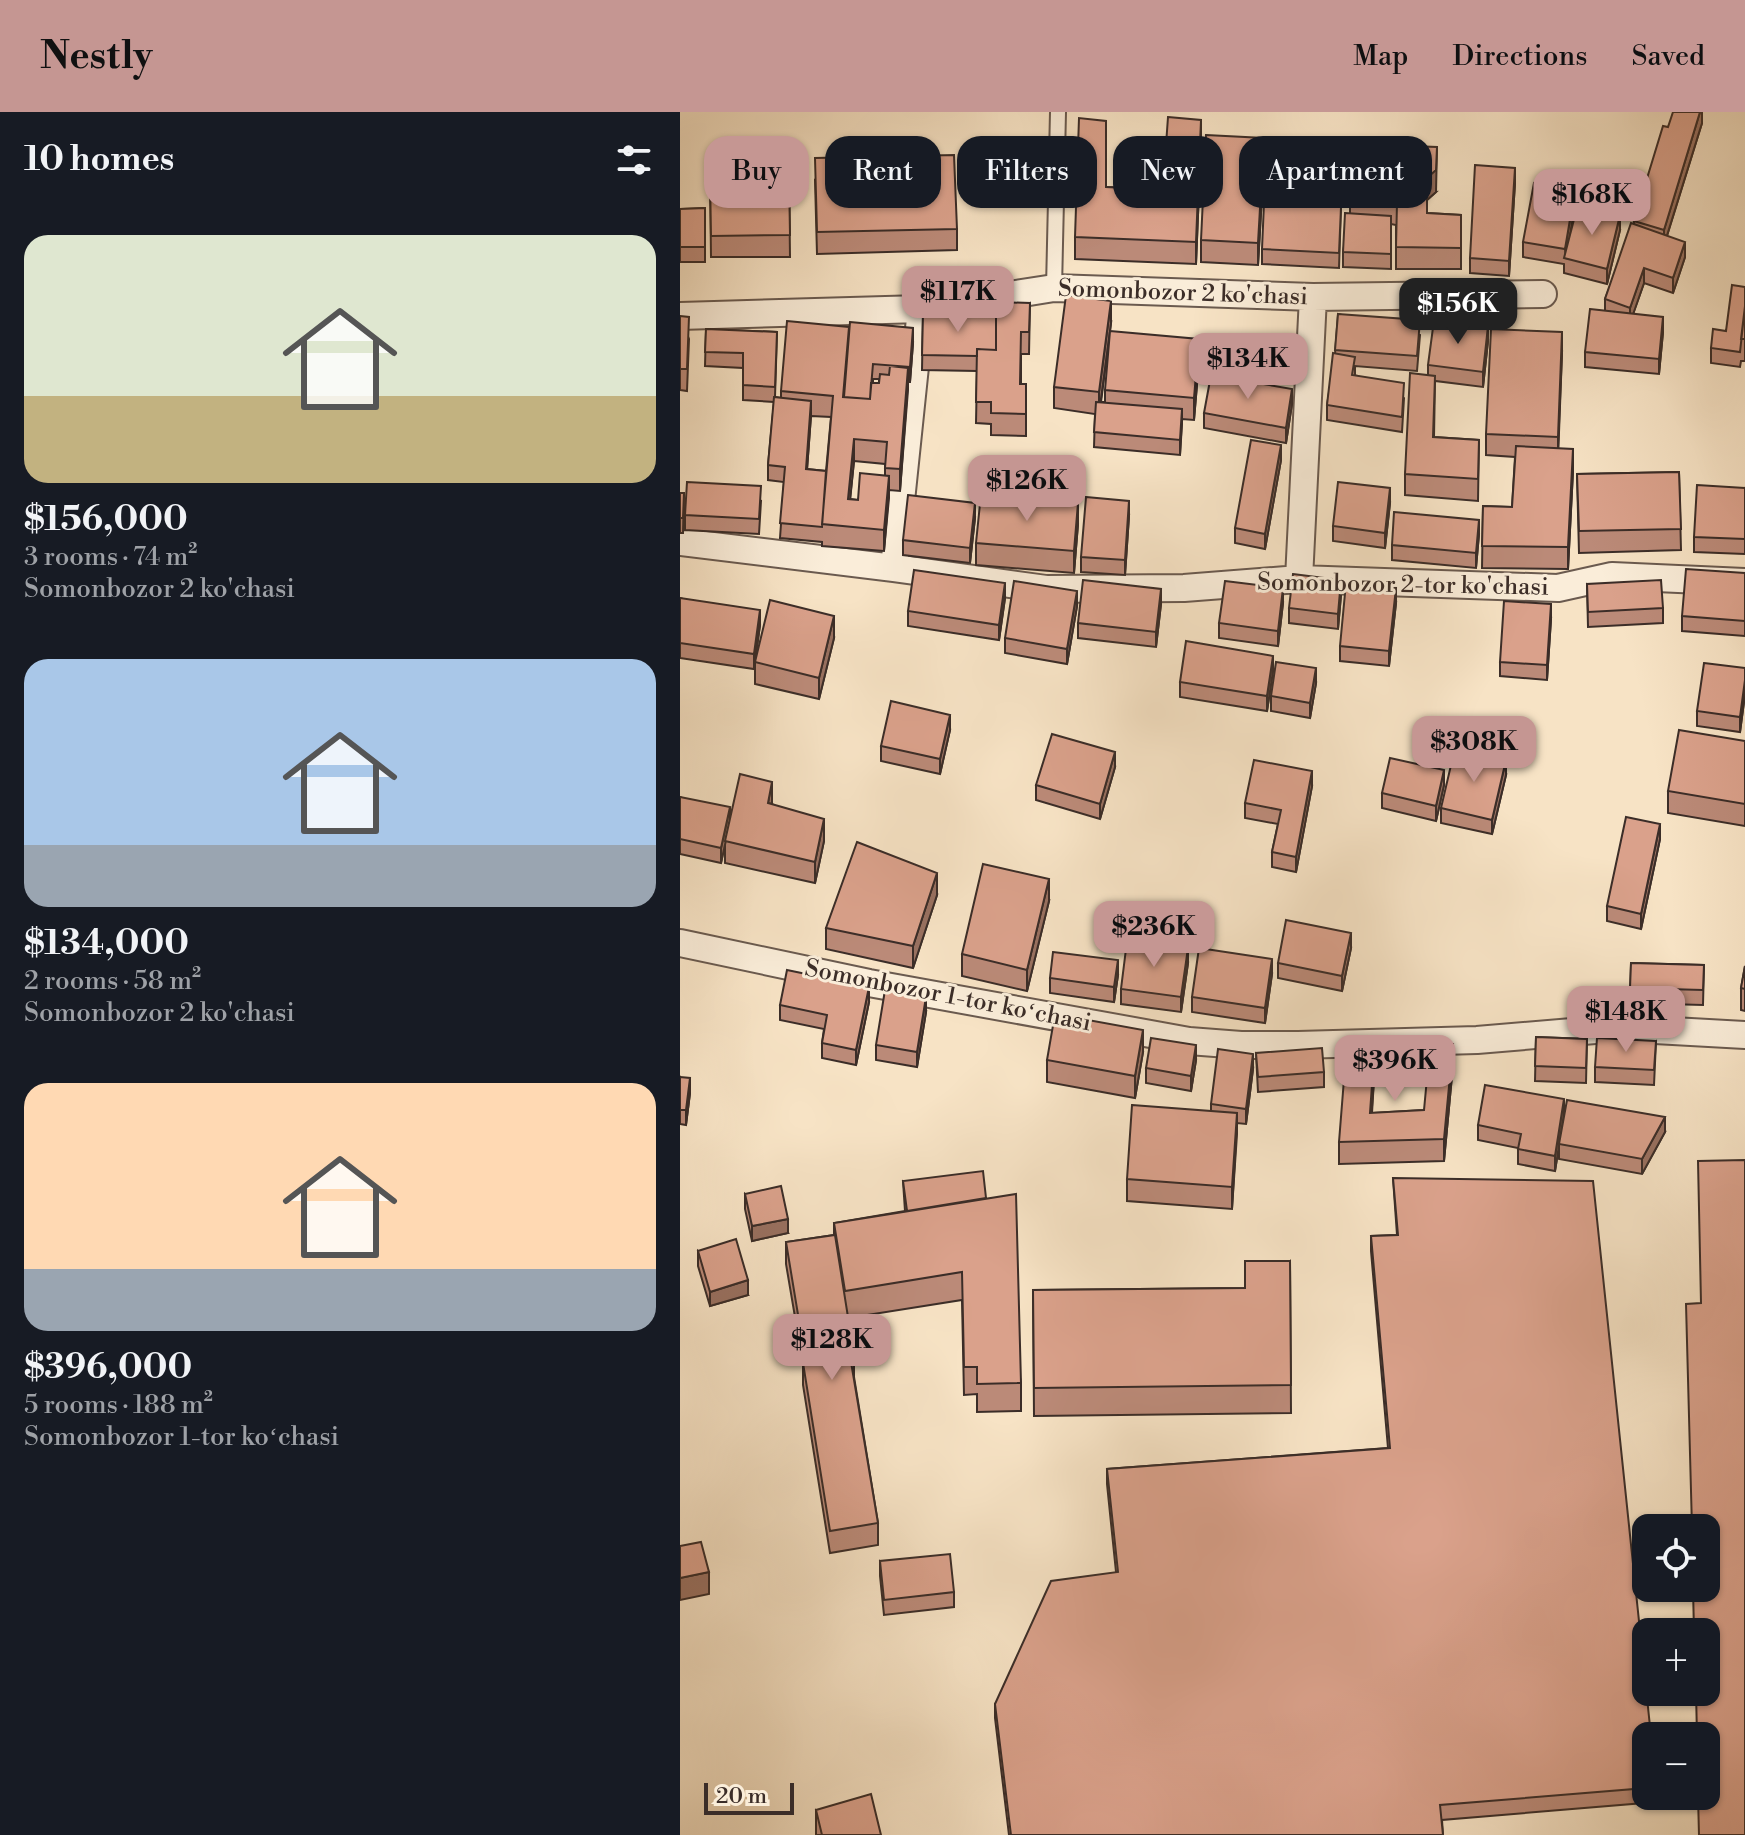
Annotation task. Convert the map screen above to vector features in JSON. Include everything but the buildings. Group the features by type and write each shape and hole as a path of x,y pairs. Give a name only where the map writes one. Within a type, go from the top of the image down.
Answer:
{"street":[{"name":"Somonbozor 2 ko'chasi","path":"680,316 921,309 1054,288 1313,297 1543,294"},
{"path":"1299,579 1313,297"},
{"path":"894,568 921,309"},
{"name":"Somonbozor 2-tor ko'chasi","path":"680,542 1046,589 1184,588 1299,579 1558,588 1612,576 1745,582"},
{"name":"Somonbozor 1-tor koʻchasi","path":"680,943 869,983 1202,1042 1298,1045 1477,1040 1619,1028 1745,1035"}],"lane":[{"path":"1054,288 1058,112"}]}
